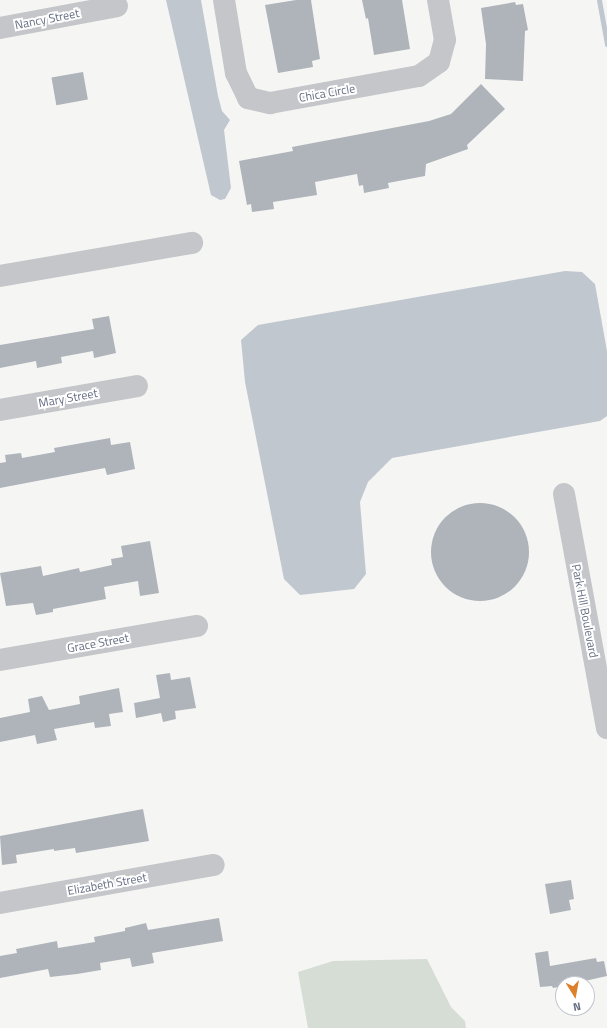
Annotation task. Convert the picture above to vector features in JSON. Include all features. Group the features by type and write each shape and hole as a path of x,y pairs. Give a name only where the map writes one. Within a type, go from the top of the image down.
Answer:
{"street":[{"name":"Chica Circle","path":"224,0 236,73 248,98 270,103 419,76 439,62 445,40 438,0"},
{"name":"Nancy Street","path":"0,28 117,6"},
{"path":"0,276 192,243"},
{"name":"Mary Street","path":"0,410 137,386"},
{"name":"Park Hill Boulevard","path":"564,494 607,728"},
{"name":"Grace Street","path":"0,660 197,626"},
{"name":"Elizabeth Street","path":"0,903 214,865"}],"shaded area":[{"path":"166,0 201,0 218,96 222,111 230,120 224,130 231,188 225,199 220,200 211,195"},
{"path":"565,271 582,272 595,284 607,351 607,416 600,421 392,458 368,482 360,502 366,574 354,589 300,595 284,579 245,382 241,340 258,325"},
{"path":"427,959 451,1007 465,1021 466,1028 308,1028 298,972 333,961"}],"building":[{"path":"296,0 311,0 320,59 312,61 313,67 278,73 265,5"},
{"path":"362,0 402,0 410,49 374,55 368,18 366,19"},
{"path":"515,2 516,5 523,4 528,30 525,31 523,81 485,79 486,44 481,8"},
{"path":"83,72 88,100 56,105 51,78"},
{"path":"481,84 505,109 467,145 468,149 426,164 425,176 388,183 389,188 364,193 363,185 359,186 357,174 315,182 317,195 273,202 274,209 252,212 251,204 247,205 239,161 293,151 292,147 429,121 451,114"},
{"path":"109,316 116,353 94,358 93,351 61,357 62,363 37,368 36,361 0,368 0,345 94,329 92,319"},
{"path":"110,438 111,445 130,442 135,469 107,475 105,468 0,488 0,463 6,462 5,455 21,453 22,458 55,452 54,448"},
{"path":"480,503 499,507 515,517 525,533 529,552 525,571 515,587 499,597 480,601 461,597 445,587 435,571 431,552 435,533 445,517 461,507"},
{"path":"150,541 159,593 140,596 138,581 104,587 106,599 53,609 53,612 36,615 33,603 6,606 0,573 41,566 43,576 79,568 80,572 112,565 111,559 123,557 121,546"},
{"path":"170,673 171,680 190,677 196,708 175,711 176,719 163,722 161,713 136,718 134,703 160,698 156,675"},
{"path":"119,688 123,712 109,714 111,726 95,728 94,722 54,729 57,740 37,744 35,735 0,742 0,718 30,712 28,699 42,696 49,710 80,704 79,696"},
{"path":"143,809 149,841 76,853 75,848 54,851 54,849 16,855 17,863 2,865 0,836"},
{"path":"571,880 574,899 569,900 571,910 550,914 545,884"},
{"path":"219,918 223,941 152,953 154,963 132,967 130,958 100,963 101,970 77,974 50,977 48,969 0,978 0,956 17,953 16,949 57,941 58,948 95,942 94,937 125,931 125,928 146,923 148,930"},
{"path":"548,951 550,966 596,958 597,962 604,961 607,976 595,979 595,976 555,976 555,988 553,988 552,986 540,987 535,953"}],"waterway":[{"path":"599,0 607,44"}]}
